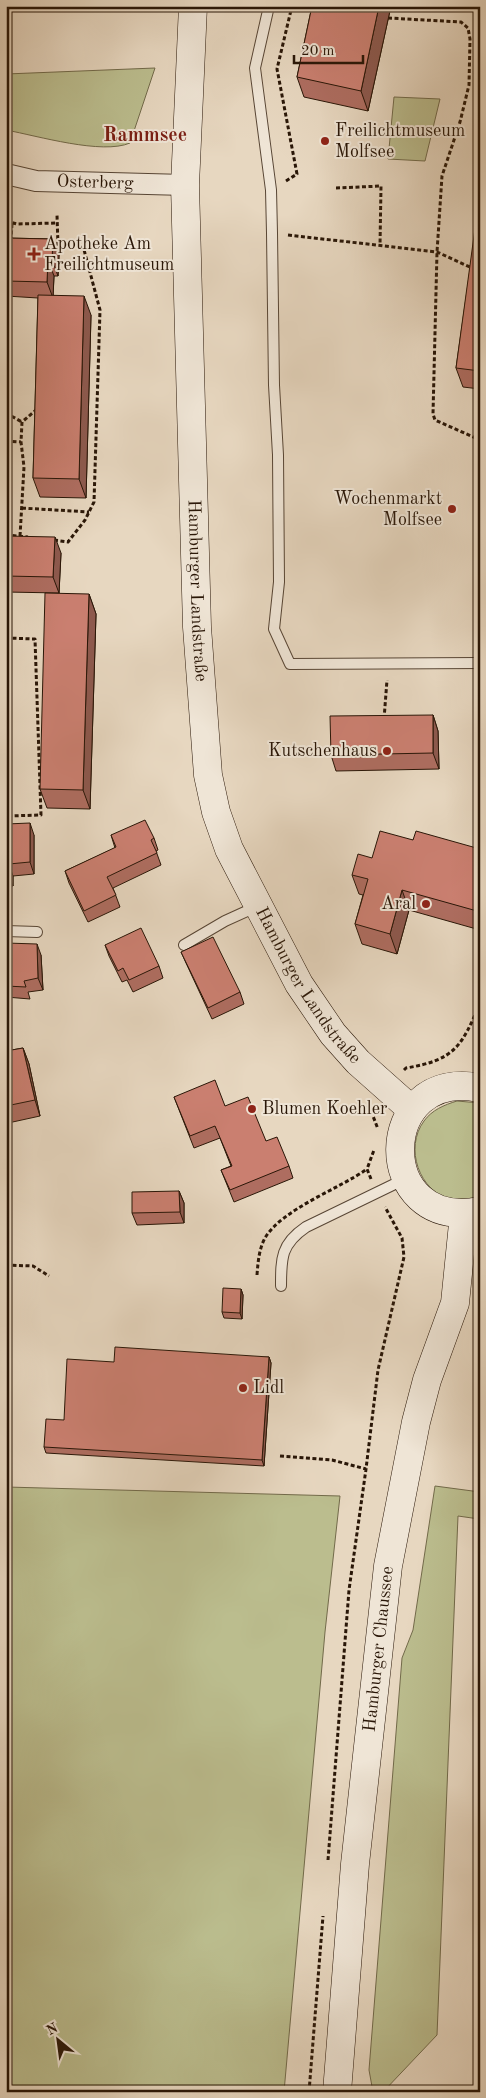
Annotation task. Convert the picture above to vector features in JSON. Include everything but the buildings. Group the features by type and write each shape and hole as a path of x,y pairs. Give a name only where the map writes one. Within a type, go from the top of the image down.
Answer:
{"main road":[{"name":"Hamburger Landstraße","path":"193,6 185,185 197,627 208,775 216,812 229,849 300,984 325,1024 358,1062 377,1098 412,1110"},
{"path":"472,1213 446,1212 430,1205 416,1194 406,1179 400,1162 399,1144 403,1126 412,1110 427,1096 446,1087 467,1085 480,1088"},
{"name":"Hamburger Chaussee","path":"338,2092 355,1864 388,1566 416,1422 427,1380 455,1304 472,1213"}],"street":[{"name":"Osterberg","path":"6,174 36,181 185,185"}],"lane":[{"path":"269,6 255,68 271,190 274,386 278,455 279,582 274,629 290,664 480,663"},
{"path":"184,945 225,921 258,906"},
{"path":"6,931 37,932"},
{"path":"281,1286 282,1257 291,1237 306,1227 406,1179"}],"path":[{"path":"271,190 297,174 277,69 292,6"},
{"path":"388,18 461,22 468,28 470,39 468,85 460,122 442,176 437,252 433,414 435,420 480,440"},
{"path":"336,188 381,186 380,246"},
{"path":"57,215 58,246"},
{"path":"6,221 12,223 58,223"},
{"path":"6,244 11,244 12,223"},
{"path":"272,233 437,252 479,272"},
{"path":"49,245 83,246 100,310 94,502 68,542 49,540"},
{"path":"20,536 24,467 21,442 22,422 36,410"},
{"path":"6,413 22,422"},
{"path":"6,441 21,442"},
{"path":"22,508 89,512"},
{"path":"6,535 30,537"},
{"path":"6,638 35,639 41,815 6,816"},
{"path":"384,722 388,664"},
{"path":"378,1134 372,1111 377,1098 406,1068 432,1064 453,1052 468,1030 480,1002"},
{"path":"372,1111 377,1098"},
{"path":"328,1864 350,1590 378,1370 404,1257 402,1238 367,1169 376,1145"},
{"path":"6,1265 33,1266 49,1276"},
{"path":"280,1456 332,1460 366,1469"},
{"path":"309,2092 324,1914"}],"green space":[{"path":"155,68 130,143 118,146 87,146 6,130 6,74"},
{"path":"394,97 440,99 425,161 388,159"},
{"path":"457,1101 480,1103 480,1198 462,1201 452,1200 431,1188 423,1179 415,1156 418,1132 424,1121 439,1108"},
{"path":"435,1486 480,1492 479,1519 458,1516 437,2035 383,2092 373,2092 369,2070 402,1658 413,1630"},
{"path":"6,1487 340,1496 325,1632 284,2092 6,2092"}],"place":[{"name":"Freilichtmuseum Molfsee","path":"325,141"},
{"name":"Apotheke Am Freilichtmuseum","path":"34,254"},
{"name":"Wochenmarkt Molfsee","path":"452,509"},
{"name":"Kutschenhaus","path":"387,751"},
{"name":"Aral","path":"426,904"},
{"name":"Blumen Koehler","path":"252,1109"},
{"name":"Lidl","path":"243,1388"}],"district":[{"name":"Rammsee","path":"145,136"}]}
